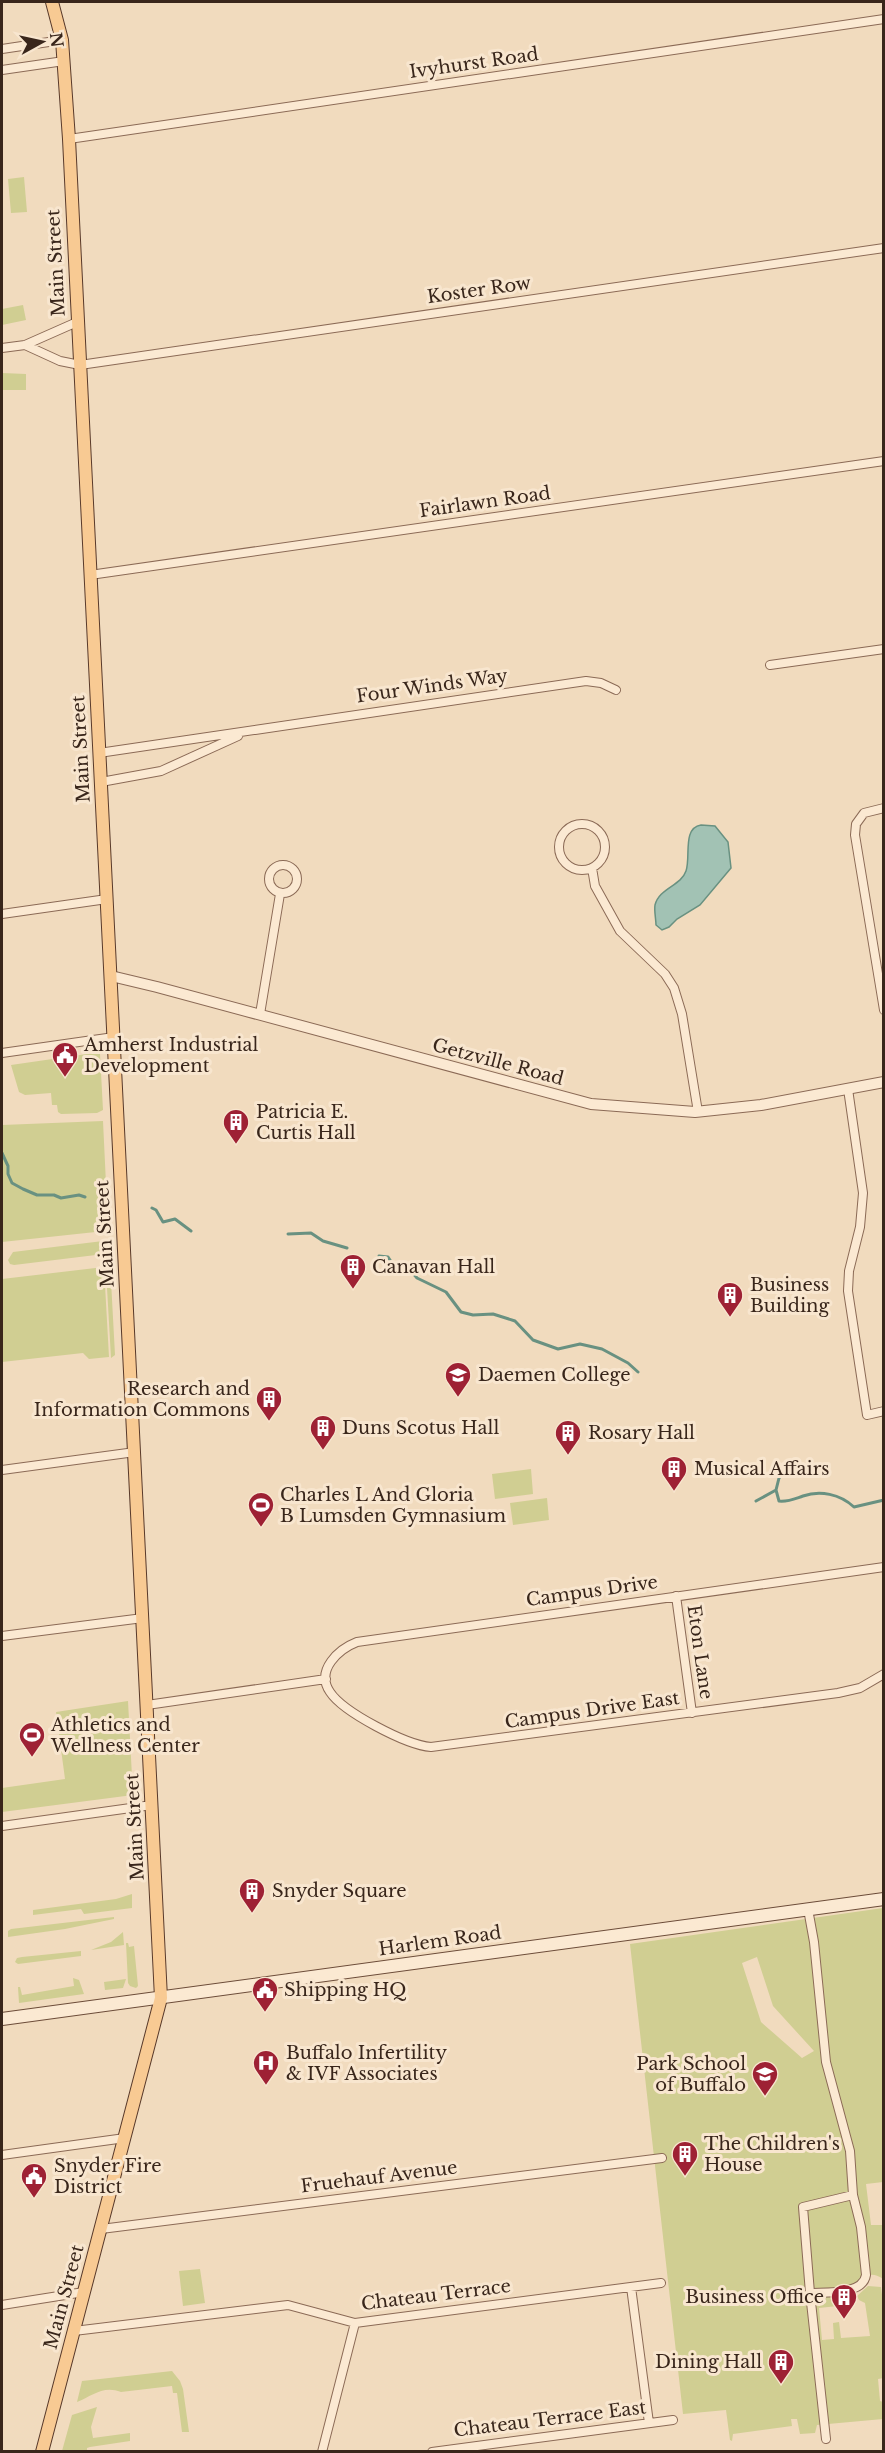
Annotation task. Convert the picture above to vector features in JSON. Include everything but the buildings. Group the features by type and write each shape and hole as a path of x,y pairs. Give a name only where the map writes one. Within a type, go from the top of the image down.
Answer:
{"main road":[{"name":"Main Street","path":"42,2451 161,1998 69,139 62,40 52,2"},
{"name":"Harlem Road","path":"2,2019 884,1899"}],"street":[{"name":"Ivyhurst Road","path":"69,139 884,19"},
{"path":"2,49 62,40"},
{"path":"2,70 64,61"},
{"name":"Koster Row","path":"80,365 884,248"},
{"path":"2,348 25,345 77,322"},
{"path":"25,345 56,360 80,365"},
{"name":"Fairlawn Road","path":"90,575 884,460"},
{"path":"770,665 884,649"},
{"name":"Four Winds Way","path":"99,753 586,681 601,683 615,690"},
{"name":"Four Winds Way","path":"101,782 161,771 252,730"},
{"path":"884,808 864,813 856,824 855,835 884,1010"},
{"path":"575,825 590,825 602,835 605,850 603,857 592,868 585,870 571,867 561,856 563,835 575,825"},
{"path":"592,868 595,886 620,931 665,974 674,988 682,1014 698,1112"},
{"path":"260,1014 280,894"},
{"path":"2,914 107,899"},
{"name":"Getzville Road","path":"111,976 591,1104 698,1112 760,1105 884,1082"},
{"path":"2,1053 114,1037"},
{"path":"848,1089 863,1192 860,1227 849,1271 848,1291 867,1415 884,1411"},
{"path":"2,1470 135,1452"},
{"name":"Campus Drive","path":"326,1679 330,1663 339,1651 357,1642 884,1568"},
{"name":"Eton Lane","path":"676,1596 692,1713"},
{"path":"2,1636 143,1618"},
{"name":"Campus Drive East","path":"326,1679 330,1692 353,1711 409,1742 431,1747 848,1691 873,1682 884,1674"},
{"path":"147,1705 326,1679"},
{"path":"2,1826 152,1805"},
{"path":"808,1909 814,1942 826,2062 850,2151 853,2195 861,2227 865,2282 861,2286 844,2290 810,2293"},
{"path":"2,2155 125,2138"},
{"name":"Fruehauf Avenue","path":"101,2229 662,2158"},
{"path":"826,2439 803,2207 853,2195"},
{"name":"Chateau Terrace","path":"74,2331 288,2305 355,2323 661,2283"},
{"path":"631,2287 649,2423"},
{"path":"2,2305 84,2292"},
{"path":"322,2451 355,2323"},
{"name":"Chateau Terrace East","path":"432,2451 673,2420"}],"shaded area":[{"path":"24,177 27,212 11,213 8,179"},
{"path":"23,305 26,320 2,325 2,309"},
{"path":"2,373 26,374 26,390 2,390"},
{"path":"715,826 728,842 731,868 700,905 662,930 656,925 657,899 680,880 686,871 689,837 695,827"},
{"path":"95,1049 100,1054 103,1110 97,1113 61,1114 58,1112 57,1105 52,1105 51,1093 25,1095 19,1092 11,1065 94,1053"},
{"path":"103,1121 108,1226 105,1231 2,1242 2,1125"},
{"path":"103,1241 104,1254 14,1265 8,1260 13,1252"},
{"path":"104,1267 109,1357 89,1359 83,1353 2,1362 2,1279"},
{"path":"106,1270 113,1270 114,1278 111,1281 115,1355 111,1358"},
{"path":"531,1469 533,1494 495,1499 492,1474"},
{"path":"547,1498 549,1520 513,1525 510,1503"},
{"path":"128,1701 133,1795 2,1812 2,1788 65,1779 56,1712"},
{"path":"132,1894 132,1908 84,1914 81,1909 33,1915 33,1910 116,1899"},
{"name":"Park School of Buffalo","path":"883,1908 883,2182 866,2184 871,2225 883,2225 883,2279 870,2275 860,2281 852,2289 856,2304 819,2308 822,2340 834,2339 833,2323 839,2322 841,2338 870,2336 865,2303 857,2296 868,2286 881,2287 884,2310 884,2378 878,2379 880,2401 883,2402 883,2419 817,2425 815,2433 800,2434 797,2419 791,2419 792,2426 733,2434 732,2441 726,2410 683,2414 630,1944","holes":["757,1957 773,2006 814,2051 802,2058 761,2022 742,1963"]},
{"path":"114,1917 114,1919 65,1929 8,1937 8,1931 11,1929"},
{"path":"123,1932 124,1945 91,1950 111,1942"},
{"path":"126,1943 129,1947 134,1946 138,1986 136,1988 128,1983"},
{"path":"81,1951 81,1956 18,1964 15,1962 17,1958 22,1957"},
{"path":"73,1978 79,1980 84,1994 19,2003 18,1987 22,1995 74,1986"},
{"path":"126,1979 123,1988 105,1990 104,1982"},
{"path":"200,2269 205,2303 183,2306 179,2271"},
{"path":"172,2371 183,2389 189,2432 182,2432 177,2393 173,2393 172,2386 121,2392 103,2391 77,2402 82,2381"},
{"path":"97,2407 91,2427 93,2438 130,2433 130,2441 90,2447 87,2451 62,2451 72,2415"}],"waterway":[{"path":"2,1153 12,1183 23,1189 37,1195 54,1195 61,1198 79,1195 85,1197"},
{"path":"152,1208 156,1210 163,1222 175,1219 191,1231"},
{"path":"288,1234 311,1233 323,1241 347,1248"},
{"path":"379,1256 388,1257 392,1263 411,1271 417,1278 446,1292 461,1312 473,1315 493,1314 515,1321 533,1340 558,1349 580,1344 602,1349 628,1363 638,1372"},
{"path":"776,1490 779,1478 796,1460"},
{"path":"756,1501 776,1490 779,1501 788,1501 816,1493 836,1496 854,1507 884,1500"}],"place":[{"name":"Amherst Industrial Development","path":"65,1078"},
{"name":"Patricia E. Curtis Hall","path":"236,1145"},
{"name":"Canavan Hall","path":"353,1290"},
{"name":"Business Building","path":"730,1318"},
{"name":"Daemen College","path":"458,1398"},
{"name":"Research and Information Commons","path":"269,1422"},
{"name":"Duns Scotus Hall","path":"323,1451"},
{"name":"Rosary Hall","path":"568,1456"},
{"name":"Musical Affairs","path":"674,1492"},
{"name":"Charles L And Gloria B Lumsden Gymnasium","path":"261,1528"},
{"name":"Athletics and Wellness Center","path":"32,1758"},
{"name":"Snyder Square","path":"252,1914"},
{"name":"Shipping HQ","path":"265,2013"},
{"name":"Buffalo Infertility & IVF Associates","path":"266,2086"},
{"name":"Park School of Buffalo","path":"765,2097"},
{"name":"The Children's House","path":"685,2177"},
{"name":"Snyder Fire District","path":"34,2199"},
{"name":"Business Office","path":"844,2320"},
{"name":"Dining Hall","path":"781,2385"}]}
